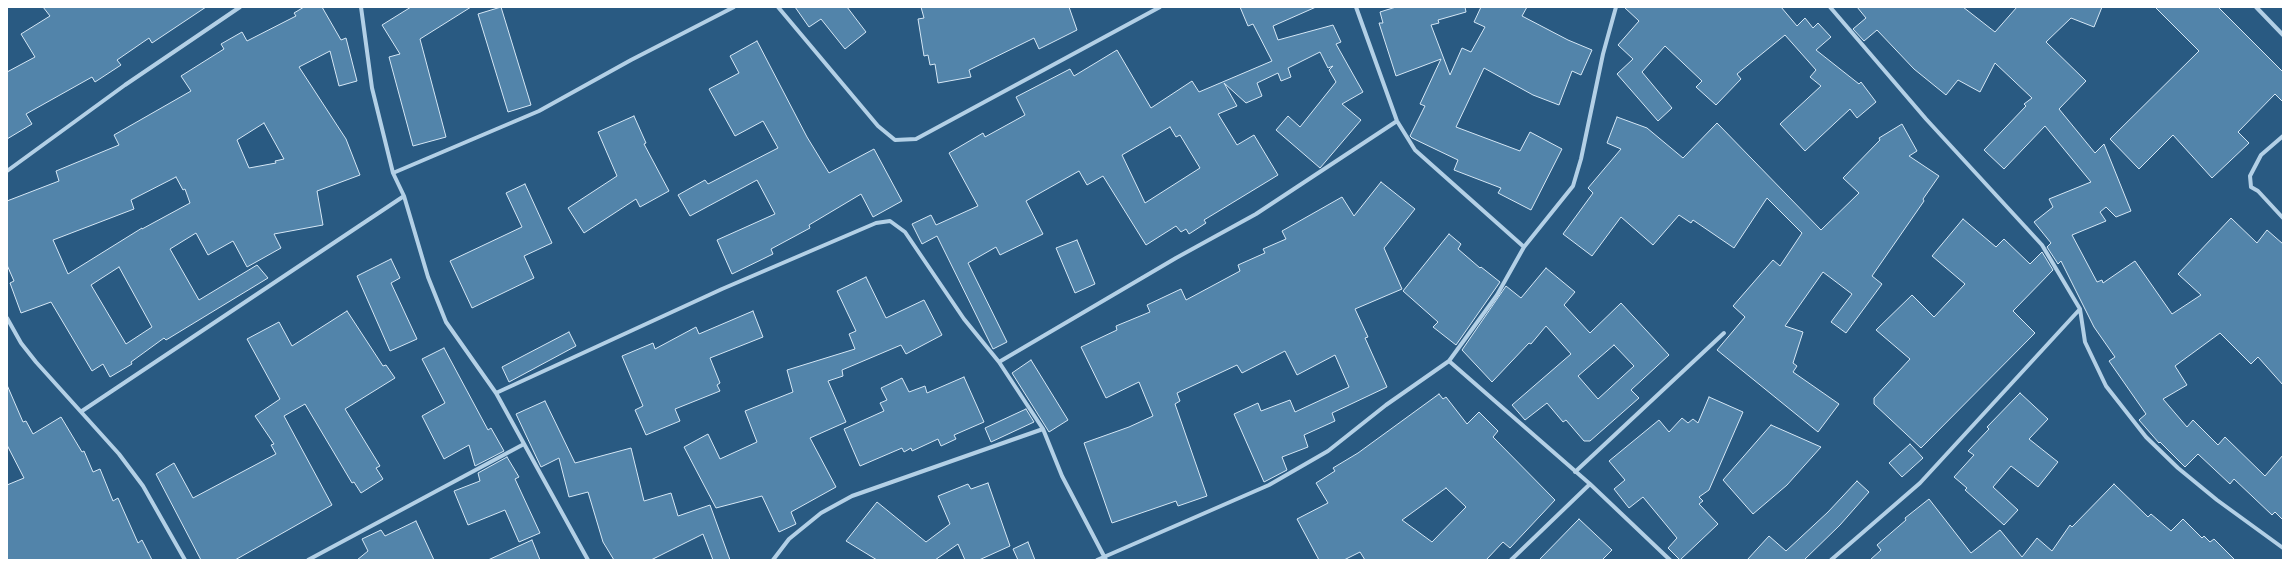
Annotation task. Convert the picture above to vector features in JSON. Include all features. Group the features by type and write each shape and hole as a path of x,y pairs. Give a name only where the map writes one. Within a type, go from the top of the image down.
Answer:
{"street":[{"path":"7,171 125,85 240,7"},
{"path":"360,7 372,88 393,173 404,196 428,277 446,322 496,393 588,560"},
{"path":"393,173 539,111 631,60 734,7"},
{"path":"778,7 878,126 895,140 916,139 1160,7"},
{"path":"1356,7 1397,121 1414,150 1524,247"},
{"path":"1096,560 1104,555 1269,485 1328,451 1386,405 1449,361 1497,295 1524,247 1573,186 1581,160 1603,54 1616,7"},
{"path":"1830,7 1926,118 2042,245 2080,309 2085,342 2106,386 2146,437 2178,468 2217,500 2283,548"},
{"path":"2256,7 2283,35"},
{"path":"999,362 1176,258 1256,214 1397,121"},
{"path":"2283,136 2261,155 2250,176 2251,187 2258,191 2283,218"},
{"path":"82,412 404,196"},
{"path":"496,393 722,289 876,223 890,221 905,232 964,319 999,362 1043,429 1062,476 1106,560"},
{"path":"1831,560 1920,483 2080,309"},
{"path":"7,318 21,343 31,356 119,454 143,486 185,560"},
{"path":"1575,472 1724,333"},
{"path":"1449,361 1590,484 1670,560"},
{"path":"773,560 789,539 821,513 852,496 1043,429"},
{"path":"308,560 524,444"},
{"path":"1511,560 1590,484"}],"building":[{"path":"43,7 206,7 152,43 149,38 117,60 121,65 95,82 92,77 26,114 32,124 7,139 7,72 35,57 21,34 50,16"},
{"path":"304,7 322,7 341,40 346,38 357,81 339,86 330,51 299,67 346,139 360,175 317,191 323,225 274,234 281,248 247,267 233,241 208,255 196,233 170,249 199,300 257,265 268,278 166,340 164,338 131,362 132,364 110,377 103,364 92,371 51,302 21,313 10,283 14,281 7,265 7,201 59,181 56,171 119,145 114,135 191,91 181,76 224,49 221,44 242,32 247,41 296,16 294,13","holes":["264,123 284,159 275,161 276,163 249,168 237,140","176,177 183,190 185,189 190,203 142,228 68,274 53,240 134,209 131,200","119,267 152,327 126,344 91,285"]},
{"path":"411,7 471,7 420,39 446,137 413,146 389,57 400,54 382,25"},
{"path":"501,7 531,105 508,112 478,14"},
{"path":"795,7 847,7 866,32 845,49 821,19 809,27"},
{"path":"921,7 1069,7 1077,30 1039,49 1034,38 969,70 971,77 938,83 935,64 930,65 928,55 924,56 918,19 924,18"},
{"path":"1240,7 1316,7 1273,26 1278,40 1333,25 1341,42 1336,44 1363,92 1342,104 1361,120 1320,168 1276,130 1288,116 1300,127 1336,82 1329,70 1333,66 1328,68 1320,52 1288,68 1291,77 1281,81 1278,73 1257,83 1262,96 1246,103 1224,83 1237,106 1218,114 1237,145 1254,135 1278,175 1204,220 1206,223 1189,234 1186,229 1181,232 1176,226 1146,245 1103,176 1087,185 1079,171 1026,201 1043,234 1000,255 996,247 968,263 1007,342 993,349 937,236 922,244 912,224 931,215 936,225 978,206 949,153 983,133 985,137 1025,115 1016,97 1070,69 1074,76 1117,50 1151,108 1192,81 1199,92 1272,61 1253,24 1248,26","holes":["1170,127 1176,137 1180,135 1200,168 1145,203 1122,155"]},
{"path":"1396,7 1465,7 1466,12 1438,20 1439,23 1431,25 1450,75 1462,48 1471,52 1485,27 1474,22 1481,7 1527,7 1522,16 1568,40 1592,50 1581,75 1572,71 1559,105 1533,95 1484,68 1456,127 1520,151 1530,132 1562,149 1531,210 1498,193 1501,188 1454,170 1458,160 1410,136 1425,106 1420,104 1441,59 1396,76 1379,23 1383,23 1380,12"},
{"path":"1624,7 1781,7 1797,26 1805,18 1813,28 1818,23 1831,37 1816,50 1859,84 1861,82 1876,102 1857,118 1850,109 1805,151 1780,124 1821,86 1810,77 1816,70 1785,35 1737,74 1741,79 1716,105 1696,87 1702,81 1665,46 1642,72 1672,108 1658,121 1617,74 1633,59 1618,45 1639,21"},
{"path":"1857,7 1963,7 1995,32 2017,7 2102,7 2094,27 2071,18 2046,42 2086,81 2059,109 2095,153 2104,144 2131,211 2116,217 2106,207 2100,212 2106,221 2072,235 2097,282 2102,280 2103,283 2135,261 2172,314 2201,295 2178,274 2231,218 2257,243 2267,230 2283,244 2283,385 2258,357 2251,364 2220,333 2175,366 2187,385 2163,399 2187,427 2193,420 2218,445 2225,437 2265,476 2283,455 2283,520 2275,512 2272,515 2234,479 2230,484 2198,454 2185,467 2160,442 2159,443 2139,420 2146,414 2109,361 2115,357 2094,327 2061,261 2058,264 2047,247 2051,243 2034,222 2053,207 2049,199 2091,182 2045,126 2004,169 1984,150 2026,106 2024,104 2032,98 1995,63 1980,92 1958,80 1946,95 1914,69 1877,30 1864,41 1853,29 1866,18"},
{"path":"2155,7 2218,7 2283,72 2283,102 2275,94 2238,132 2249,143 2212,178 2173,135 2139,169 2110,139 2199,51"},
{"path":"757,41 807,137 829,173 874,149 902,201 873,217 861,194 809,225 810,228 771,249 773,254 732,274 717,240 775,214 757,180 690,216 678,195 705,180 708,184 778,148 763,121 735,136 709,89 739,73 730,56"},
{"path":"634,116 646,143 644,144 669,191 640,207 636,199 584,233 568,208 617,176 598,132"},
{"path":"1617,117 1647,128 1683,158 1717,123 1821,230 1859,193 1843,178 1880,140 1879,138 1902,124 1917,151 1909,156 1939,176 1923,199 1924,201 1872,276 1882,284 1846,333 1831,322 1852,294 1823,272 1785,326 1803,332 1793,363 1797,366 1793,372 1839,404 1818,432 1717,350 1745,317 1733,306 1773,260 1780,266 1802,233 1767,198 1734,248 1693,220 1691,223 1679,215 1653,245 1621,217 1592,256 1563,234 1593,193 1588,188 1621,149 1607,143"},
{"path":"1381,182 1415,209 1384,248 1402,289 1355,309 1368,337 1365,338 1387,387 1332,413 1335,421 1304,435 1308,447 1282,457 1287,470 1264,482 1234,414 1258,403 1261,411 1290,400 1295,412 1349,387 1335,355 1297,375 1285,351 1242,373 1237,365 1177,393 1180,401 1175,404 1207,496 1178,506 1176,501 1112,523 1084,443 1129,427 1153,416 1139,382 1106,398 1081,347 1117,330 1116,326 1150,312 1147,305 1181,289 1186,300 1240,271 1238,265 1265,253 1263,249 1286,239 1282,231 1342,197 1354,216"},
{"path":"525,184 552,243 524,256 534,278 472,308 450,261 522,227 506,193"},
{"path":"1963,219 1996,247 2004,239 2030,264 2042,252 2053,270 2013,311 2035,333 1921,448 1874,404 1874,398 1910,359 1876,330 1912,295 1934,317 1965,284 1932,256"},
{"path":"1449,234 1461,244 1458,249 1480,268 1481,267 1500,282 1456,345 1433,327 1438,322 1403,291"},
{"path":"1077,240 1095,284 1075,293 1056,248"},
{"path":"391,259 400,278 391,283 417,339 390,351 357,276"},
{"path":"1546,268 1575,292 1564,305 1590,333 1621,303 1669,355 1631,390 1639,398 1590,441 1584,441 1566,420 1563,422 1547,403 1525,420 1512,405 1571,354 1546,326 1531,344 1529,343 1492,382 1462,350 1506,286 1521,298","holes":["1614,345 1634,366 1598,399 1578,376"]},
{"path":"866,277 886,318 924,300 942,335 906,354 901,345 842,370 843,376 828,381 846,422 810,438 836,487 791,512 796,524 779,532 762,496 716,508 684,447 708,434 720,459 757,442 745,411 793,392 787,370 855,349 849,334 856,331 837,291"},
{"path":"347,311 383,366 386,365 395,378 345,409 380,466 376,468 383,479 361,493 354,482 352,483 305,404 284,416 332,505 235,560 201,560 156,474 174,463 193,498 276,454 271,445 274,444 255,416 280,399 247,339 279,322 292,346"},
{"path":"753,311 763,337 710,358 720,383 717,385 720,391 675,409 680,421 646,435 635,410 643,406 622,356 653,343 655,349 696,327 699,334"},
{"path":"569,332 576,346 509,382 502,367"},
{"path":"444,348 488,430 491,428 504,451 475,466 469,445 444,459 422,416 445,403 422,359"},
{"path":"1031,360 1068,420 1049,432 1012,373"},
{"path":"964,377 984,422 954,435 956,439 941,446 938,439 912,451 911,448 904,452 902,448 860,466 844,429 884,411 880,403 887,400 881,388 902,378 909,392 925,386 927,393"},
{"path":"7,385 23,422 26,421 33,434 61,417 82,452 84,451 93,472 100,469 113,501 118,498 138,543 142,540 152,560 7,560 7,485 24,478 7,445"},
{"path":"2020,393 2048,419 2029,439 2058,462 2038,487 2011,466 1993,487 2018,510 2004,525 1965,490 1967,488 1954,477 1974,455 1968,451 1989,429 1987,427"},
{"path":"1439,394 1443,399 1446,397 1467,424 1479,412 1498,431 1493,437 1555,500 1510,548 1503,542 1486,560 1365,560 1360,552 1344,560 1319,560 1297,519 1328,503 1316,483 1335,471 1333,468 1358,453","holes":["1446,488 1466,507 1432,542 1402,520"]},
{"path":"1709,397 1743,412 1709,490 1699,497 1703,501 1699,504 1718,524 1680,560 1668,548 1677,538 1643,497 1629,508 1614,489 1625,480 1609,461 1659,420 1669,432 1682,418 1688,423 1693,419 1698,423"},
{"path":"545,401 575,463 631,448 644,501 671,493 678,516 710,505 730,560 713,560 703,534 651,560 614,560 603,542 588,492 569,497 559,458 541,467 516,414"},
{"path":"1026,409 1034,422 991,442 985,428"},
{"path":"1771,425 1821,447 1787,485 1753,514 1723,480"},
{"path":"1910,444 1923,458 1902,477 1889,463"},
{"path":"507,457 519,477 515,479 540,533 519,542 505,510 468,525 454,491 480,481 478,473"},
{"path":"1857,481 1869,492 1840,525 1804,560 1747,560 1769,536 1786,551 1828,512"},
{"path":"988,483 1010,546 979,560 965,560 958,544 935,560 877,560 846,541 877,502 926,542 950,524 938,496 968,484 971,489"},
{"path":"2114,484 2148,517 2151,514 2171,531 2183,519 2202,538 2204,536 2210,542 2214,539 2235,560 1870,560 1881,550 1877,545 1906,520 1905,518 1929,499 1971,553 2000,530 2022,557 2037,538 2052,551 2070,525 2072,527"},
{"path":"1579,519 1612,550 1602,560 1539,560"},
{"path":"416,521 434,560 357,560 368,551 362,539 381,530 385,536"},
{"path":"532,540 540,560 488,560"},
{"path":"1028,542 1035,560 1018,560 1013,549"}]}
